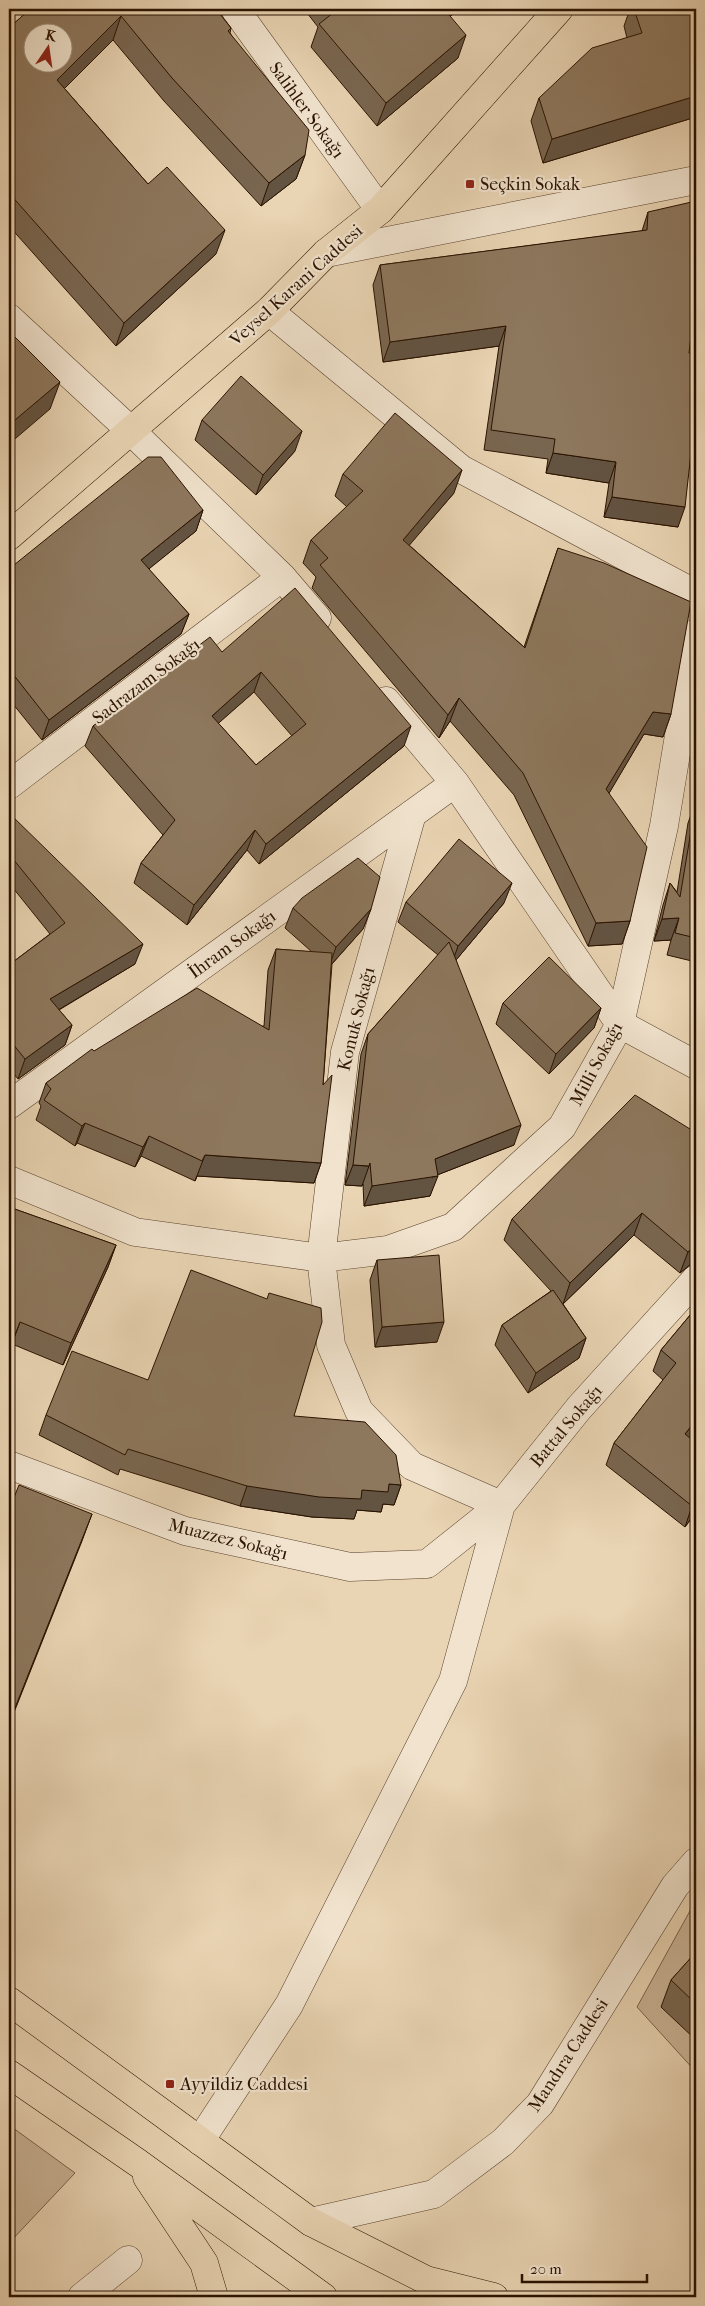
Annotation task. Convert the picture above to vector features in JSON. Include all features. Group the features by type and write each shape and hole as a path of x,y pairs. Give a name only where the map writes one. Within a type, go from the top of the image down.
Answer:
{"main road":[{"name":"Veysel Karani Caddesi","path":"9,536 269,311 326,253 380,210 559,9"},
{"path":"9,2001 311,2222 426,2280 494,2297"},
{"path":"9,2074 138,2163 323,2297"},
{"path":"138,2163 204,2263 214,2297"}],"street":[{"name":"Salihler Sokağı","path":"235,9 380,210"},
{"path":"326,253 696,180"},
{"path":"269,311 462,469 696,594"},
{"path":"9,318 131,431 282,577 334,638"},
{"name":"Sadrazam Sokağı","path":"9,786 282,577"},
{"name":"Milli Sokağı","path":"9,1180 135,1232 321,1258 388,1250 453,1227 562,1127 620,1024 664,826 696,633"},
{"path":"372,684 455,783 620,1024 696,1065"},
{"name":"İhram Sokağı","path":"9,1105 455,783"},
{"name":"Konuk Sokağı","path":"412,814 345,1052 321,1258 331,1345 359,1411 412,1466 501,1505"},
{"name":"Battal Sokağı","path":"427,1564 501,1505 578,1408 696,1279"},
{"name":"Muazzez Sokağı","path":"9,1465 185,1531 350,1567 427,1564"},
{"path":"200,2141 289,2005 453,1681 501,1505"},
{"name":"Mandıra Caddesi","path":"311,2222 434,2194 503,2142 540,2104 675,1886 696,1862"},
{"path":"82,2297 128,2260"}],"shaded area":[{"path":"696,1900 696,2072 637,2007"},
{"path":"9,2125 75,2173 9,2243"}],"building":[{"path":"30,9 216,9 231,28 228,31 309,130 305,155 269,183 172,78 121,16 72,65 72,22 22,22 22,72 65,72 57,80 148,184 167,167 225,230 124,323 9,193 9,28"},
{"path":"330,9 446,9 466,35 386,103 319,24 333,13"},
{"path":"634,9 696,9 696,96 552,139 539,98 592,48 642,33"},
{"path":"696,201 696,292 689,353 696,354 696,408 685,507 612,497 616,462 553,453 555,439 491,430 506,326 390,342 380,265 647,230 648,212"},
{"path":"9,331 60,382 9,425"},
{"path":"241,376 302,431 263,475 202,420"},
{"path":"395,413 462,470 403,540 525,648 558,548 604,563 691,602 671,714 653,712 606,789 647,847 630,921 596,923 523,773 459,698 448,715 320,565 328,558 311,540 363,491 343,474"},
{"path":"148,457 161,457 203,510 141,560 189,614 49,720 9,669 9,569"},
{"path":"295,588 411,726 266,844 255,830 194,905 141,863 175,820 93,726 210,637 222,652","holes":["261,672 306,724 256,765 212,716"]},
{"path":"696,801 696,938 675,933 679,918 662,919 670,883 680,897"},
{"path":"9,813 143,944 50,999 72,1025 25,1059 9,1039 9,965 65,923 9,854"},
{"path":"459,839 512,883 458,946 406,902"},
{"path":"358,858 380,877 371,909 336,947 293,908 302,898"},
{"path":"449,942 521,1125 435,1159 438,1176 372,1186 370,1163 369,1166 353,1165 368,1034"},
{"path":"276,949 332,953 323,1085 332,1075 321,1163 205,1155 202,1161 149,1136 143,1147 85,1123 82,1126 44,1100 51,1089 46,1083 92,1049 94,1051 197,988 269,1030"},
{"path":"549,957 601,1008 556,1054 503,1003"},
{"path":"635,1095 690,1129 696,1120 696,1245 688,1252 642,1213 570,1283 512,1219"},
{"path":"9,1207 116,1245 71,1343 20,1322 9,1350"},
{"path":"439,1255 444,1322 382,1327 377,1260"},
{"path":"191,1270 267,1299 269,1293 321,1308 322,1322 294,1416 365,1422 396,1455 401,1485 389,1484 388,1492 362,1490 361,1499 319,1497 247,1486 128,1449 125,1455 46,1415 72,1351 148,1380"},
{"path":"553,1290 586,1338 536,1373 502,1325"},
{"path":"696,1308 696,1420 685,1434 696,1443 696,1501 692,1506 614,1443 676,1363 661,1350"},
{"path":"19,1485 92,1514 9,1723 9,1510"},
{"path":"696,1952 696,2004 671,1980"}],"place":[{"name":"Seçkin Sokak","path":"470,184"},
{"name":"Ayyildiz Caddesi","path":"170,2084"}]}
